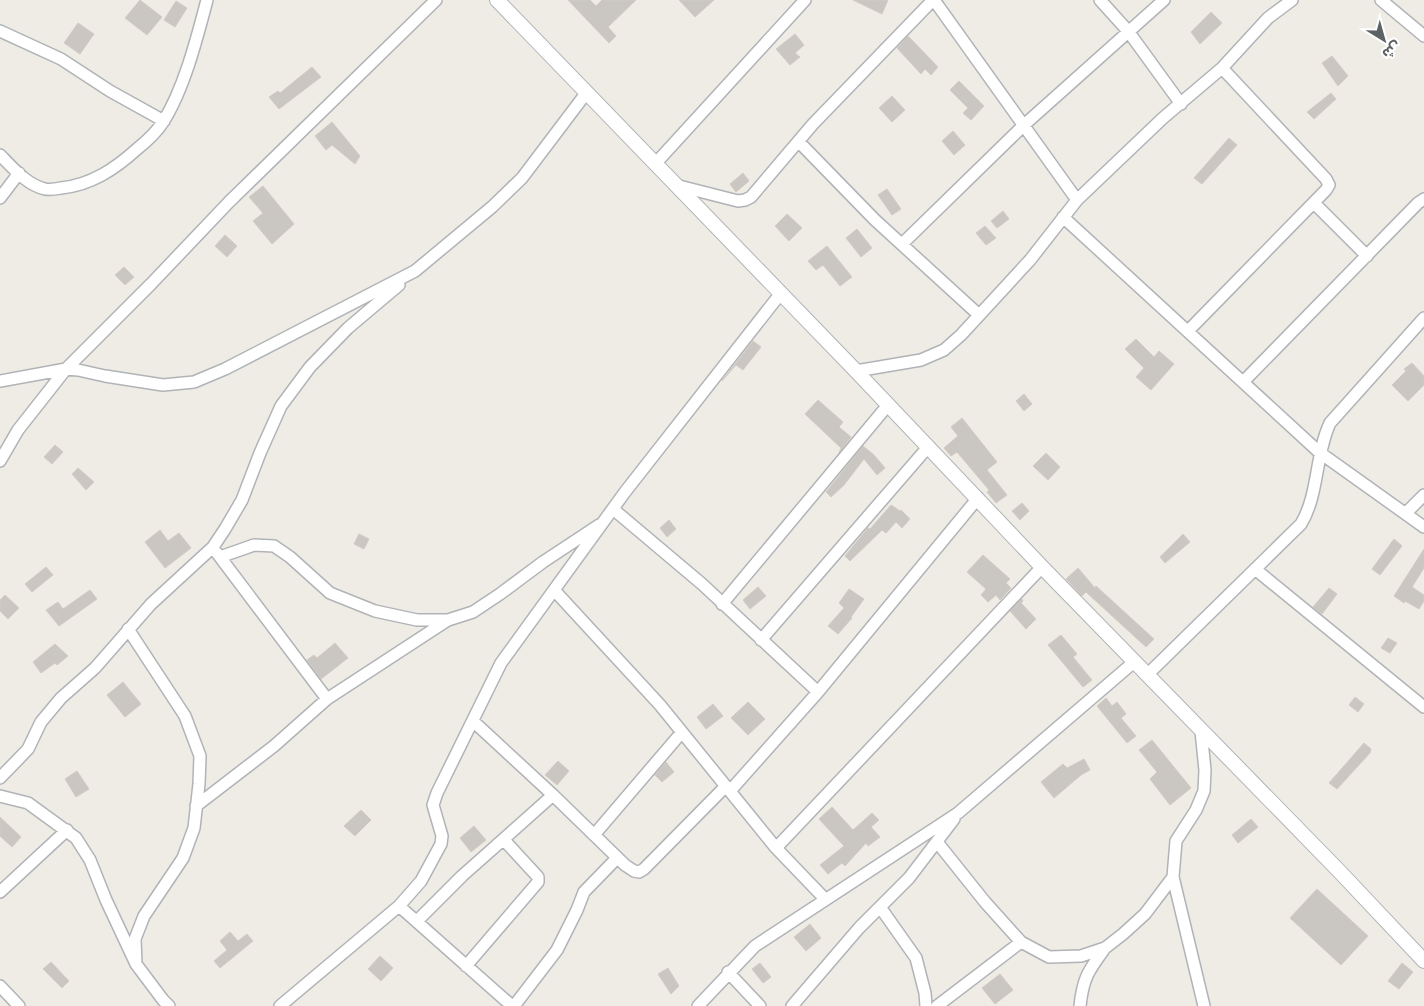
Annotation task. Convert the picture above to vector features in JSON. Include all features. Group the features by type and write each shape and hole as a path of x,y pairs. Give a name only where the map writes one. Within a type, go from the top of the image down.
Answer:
{"street":[{"path":"0,155 19,174 46,190 82,184 100,177 122,164 154,135 164,121 181,84 195,44 207,0"},
{"path":"0,461 18,430 66,369 152,284 229,202 436,0"},
{"path":"497,0 1424,961"},
{"path":"655,164 805,0"},
{"path":"675,184 738,201 751,197 813,124 934,0 1078,200"},
{"path":"1100,0 1128,31 1181,104"},
{"path":"902,244 1024,125 1164,0"},
{"path":"856,371 921,360 944,350 1030,260 1078,200 1163,118 1222,68 1268,18 1292,0"},
{"path":"1381,0 1424,36"},
{"path":"0,31 62,59 110,91 164,121"},
{"path":"1188,331 1314,203 1329,185 1326,179 1222,68"},
{"path":"0,778 28,749 41,722 61,698 95,668 151,604 213,547 242,500 260,452 281,406 310,367 335,341 492,207 522,178 587,92"},
{"path":"799,142 875,220 979,315"},
{"path":"0,198 19,174"},
{"path":"1243,382 1424,199"},
{"path":"1314,203 1367,256"},
{"path":"1063,217 1319,452 1424,527"},
{"path":"0,381 66,369 163,385 194,382 225,369 415,271"},
{"path":"280,1006 400,906 421,881 441,844 442,836 433,804 436,794 474,722 501,663 613,509 781,293"},
{"path":"1147,675 1301,524 1309,511 1319,452 1323,436 1330,423 1424,318"},
{"path":"722,604 888,405"},
{"path":"761,640 928,447"},
{"path":"1406,513 1424,495"},
{"path":"474,722 552,794 617,858 634,871 639,872 728,789 818,692 978,498"},
{"path":"613,509 702,584 818,692"},
{"path":"196,806 274,746 327,699 448,620 473,612 604,521"},
{"path":"220,557 254,545 274,546 290,557 330,593 375,611 417,620 448,620"},
{"path":"213,547 327,699"},
{"path":"776,848 1042,567"},
{"path":"1254,569 1424,707"},
{"path":"554,590 660,705 776,848 825,899"},
{"path":"128,630 185,716 200,756 194,828 183,858 144,916 135,939 136,964"},
{"path":"698,1006 728,972 755,946 958,813 1134,662"},
{"path":"1201,731 1204,791 1196,810 1176,840 1173,877 1204,1006"},
{"path":"594,836 682,732"},
{"path":"416,921 552,794"},
{"path":"0,796 28,803 76,838 90,860 106,900 136,964 162,1000 169,1006"},
{"path":"792,1006 859,928 909,878 958,813"},
{"path":"0,892 67,830"},
{"path":"466,966 538,882 538,877 504,840"},
{"path":"937,842 985,902 1021,942 1049,957 1081,956 1105,948"},
{"path":"400,906 513,1006 557,950 580,905 584,892 617,858"},
{"path":"1080,1006 1081,994 1087,973 1105,948 1145,914 1173,877"},
{"path":"880,907 916,958 925,993 926,1006"},
{"path":"937,1006 1021,942"},
{"path":"728,972 760,1006"},
{"path":"0,986 19,1006"}],"building":[{"path":"140,0 162,17 147,35 125,18"},
{"path":"568,0 590,0 596,6 602,0 636,0 608,27 616,36 609,43"},
{"path":"679,0 714,0 695,17"},
{"path":"853,0 888,0 882,14"},
{"path":"176,1 187,8 175,27 164,20"},
{"path":"1211,12 1222,23 1200,44 1191,32"},
{"path":"78,23 94,34 80,54 64,43"},
{"path":"795,34 804,45 795,53 800,57 790,65 776,49"},
{"path":"908,36 938,67 931,75 925,69 921,74 897,48"},
{"path":"1332,56 1348,76 1338,86 1322,63"},
{"path":"312,67 321,77 279,109 269,97 278,91 280,93"},
{"path":"959,81 984,106 971,120 963,113 968,108 950,90"},
{"path":"1331,93 1336,99 1314,119 1307,112"},
{"path":"892,96 905,110 892,122 879,108"},
{"path":"332,122 360,156 355,164 332,145 326,150 315,136"},
{"path":"953,131 965,145 954,155 942,141"},
{"path":"1229,138 1237,145 1202,184 1194,178"},
{"path":"743,173 749,181 736,192 730,184"},
{"path":"263,186 294,224 272,244 253,221 263,213 249,197"},
{"path":"887,189 901,209 892,215 878,195"},
{"path":"1003,211 1009,219 997,228 991,221"},
{"path":"787,214 802,228 789,241 775,226"},
{"path":"985,226 996,238 986,245 976,233"},
{"path":"857,229 872,248 861,257 846,238"},
{"path":"225,235 237,246 227,257 215,246"},
{"path":"827,246 852,277 840,286 823,265 816,270 808,261"},
{"path":"124,267 134,277 125,285 115,275"},
{"path":"1136,339 1154,357 1159,351 1174,364 1151,390 1136,377 1144,368 1125,349"},
{"path":"753,341 761,347 743,370 736,365 722,381"},
{"path":"1412,363 1424,376 1424,385 1408,401 1392,385 1406,371 1404,369"},
{"path":"1024,394 1032,404 1024,411 1016,401"},
{"path":"818,400 843,422 839,427 851,437 839,453 841,448 805,414"},
{"path":"962,418 997,462 987,470 1007,495 996,503 987,492 989,490 957,452 951,456 944,448 958,436 951,427"},
{"path":"55,445 63,452 52,464 44,457"},
{"path":"863,446 885,468 877,475 864,459 844,485 831,497 826,492"},
{"path":"1046,453 1060,467 1048,480 1033,466"},
{"path":"78,468 94,482 86,490 72,474"},
{"path":"1022,503 1029,511 1020,520 1012,511"},
{"path":"891,505 901,510 910,519 902,528 896,522 886,533 882,530 850,561 845,556 868,528 870,529"},
{"path":"669,520 676,529 667,537 660,528"},
{"path":"160,530 168,541 179,533 191,548 165,568 145,542"},
{"path":"359,534 369,539 364,549 354,544"},
{"path":"1183,534 1190,542 1165,563 1160,557"},
{"path":"1394,539 1402,546 1380,575 1372,569"},
{"path":"1424,549 1424,568 1412,587 1424,595 1424,601 1419,609 1405,601 1404,603 1394,596"},
{"path":"983,555 1010,579 1006,583 1011,588 1000,600 996,595 988,602 981,595 986,589 967,572"},
{"path":"46,567 53,575 32,592 25,584"},
{"path":"1078,568 1095,588 1096,586 1154,639 1146,647 1086,592 1082,596 1066,579"},
{"path":"758,587 766,596 750,609 743,600"},
{"path":"1329,588 1337,594 1322,614 1313,607"},
{"path":"849,589 864,599 852,618 838,634 828,626 844,608 839,603"},
{"path":"90,590 97,599 59,626 46,610 58,602 63,609"},
{"path":"5,595 19,608 8,619 0,611 0,600"},
{"path":"1022,599 1021,603 1036,619 1026,629 1010,611"},
{"path":"1061,635 1077,654 1073,657 1092,680 1083,687 1048,645"},
{"path":"1388,638 1397,643 1390,653 1381,648"},
{"path":"335,643 348,658 321,679 307,660 314,655 317,658"},
{"path":"55,644 68,656 57,665 55,663 41,673 33,662"},
{"path":"123,682 141,704 125,717 107,695"},
{"path":"1355,697 1364,704 1358,712 1349,705"},
{"path":"1106,698 1112,706 1117,702 1126,714 1121,718 1136,736 1127,743 1097,706"},
{"path":"748,702 765,719 748,735 731,718"},
{"path":"713,704 723,716 706,729 697,717"},
{"path":"1152,740 1191,788 1170,805 1150,779 1157,772 1139,750"},
{"path":"1364,743 1371,749 1370,753 1337,789 1329,783"},
{"path":"1084,759 1090,770 1081,775 1054,798 1041,782 1063,764 1067,768"},
{"path":"558,761 569,771 557,785 545,775"},
{"path":"666,762 674,772 662,782 655,775"},
{"path":"77,771 89,789 76,797 65,779"},
{"path":"832,807 853,830 872,813 879,820 871,827 880,837 868,846 866,843 845,866 842,863 828,874 820,865 844,846 819,819"},
{"path":"361,810 371,820 355,836 344,826"},
{"path":"0,817 21,837 12,847 0,836"},
{"path":"1251,819 1258,827 1238,843 1232,835"},
{"path":"474,826 486,840 471,852 460,838"},
{"path":"1317,889 1368,936 1341,965 1290,918"},
{"path":"810,924 821,938 806,951 794,937"},
{"path":"230,932 238,941 247,934 253,941 220,968 214,961 227,950 220,941"},
{"path":"380,956 393,968 381,981 368,969"},
{"path":"51,962 69,981 62,988 43,969"},
{"path":"760,963 771,977 763,983 752,969"},
{"path":"1402,963 1413,972 1399,989 1388,981"},
{"path":"668,968 679,986 671,994 658,974"},
{"path":"1000,974 1013,990 995,1004 982,988"}]}
